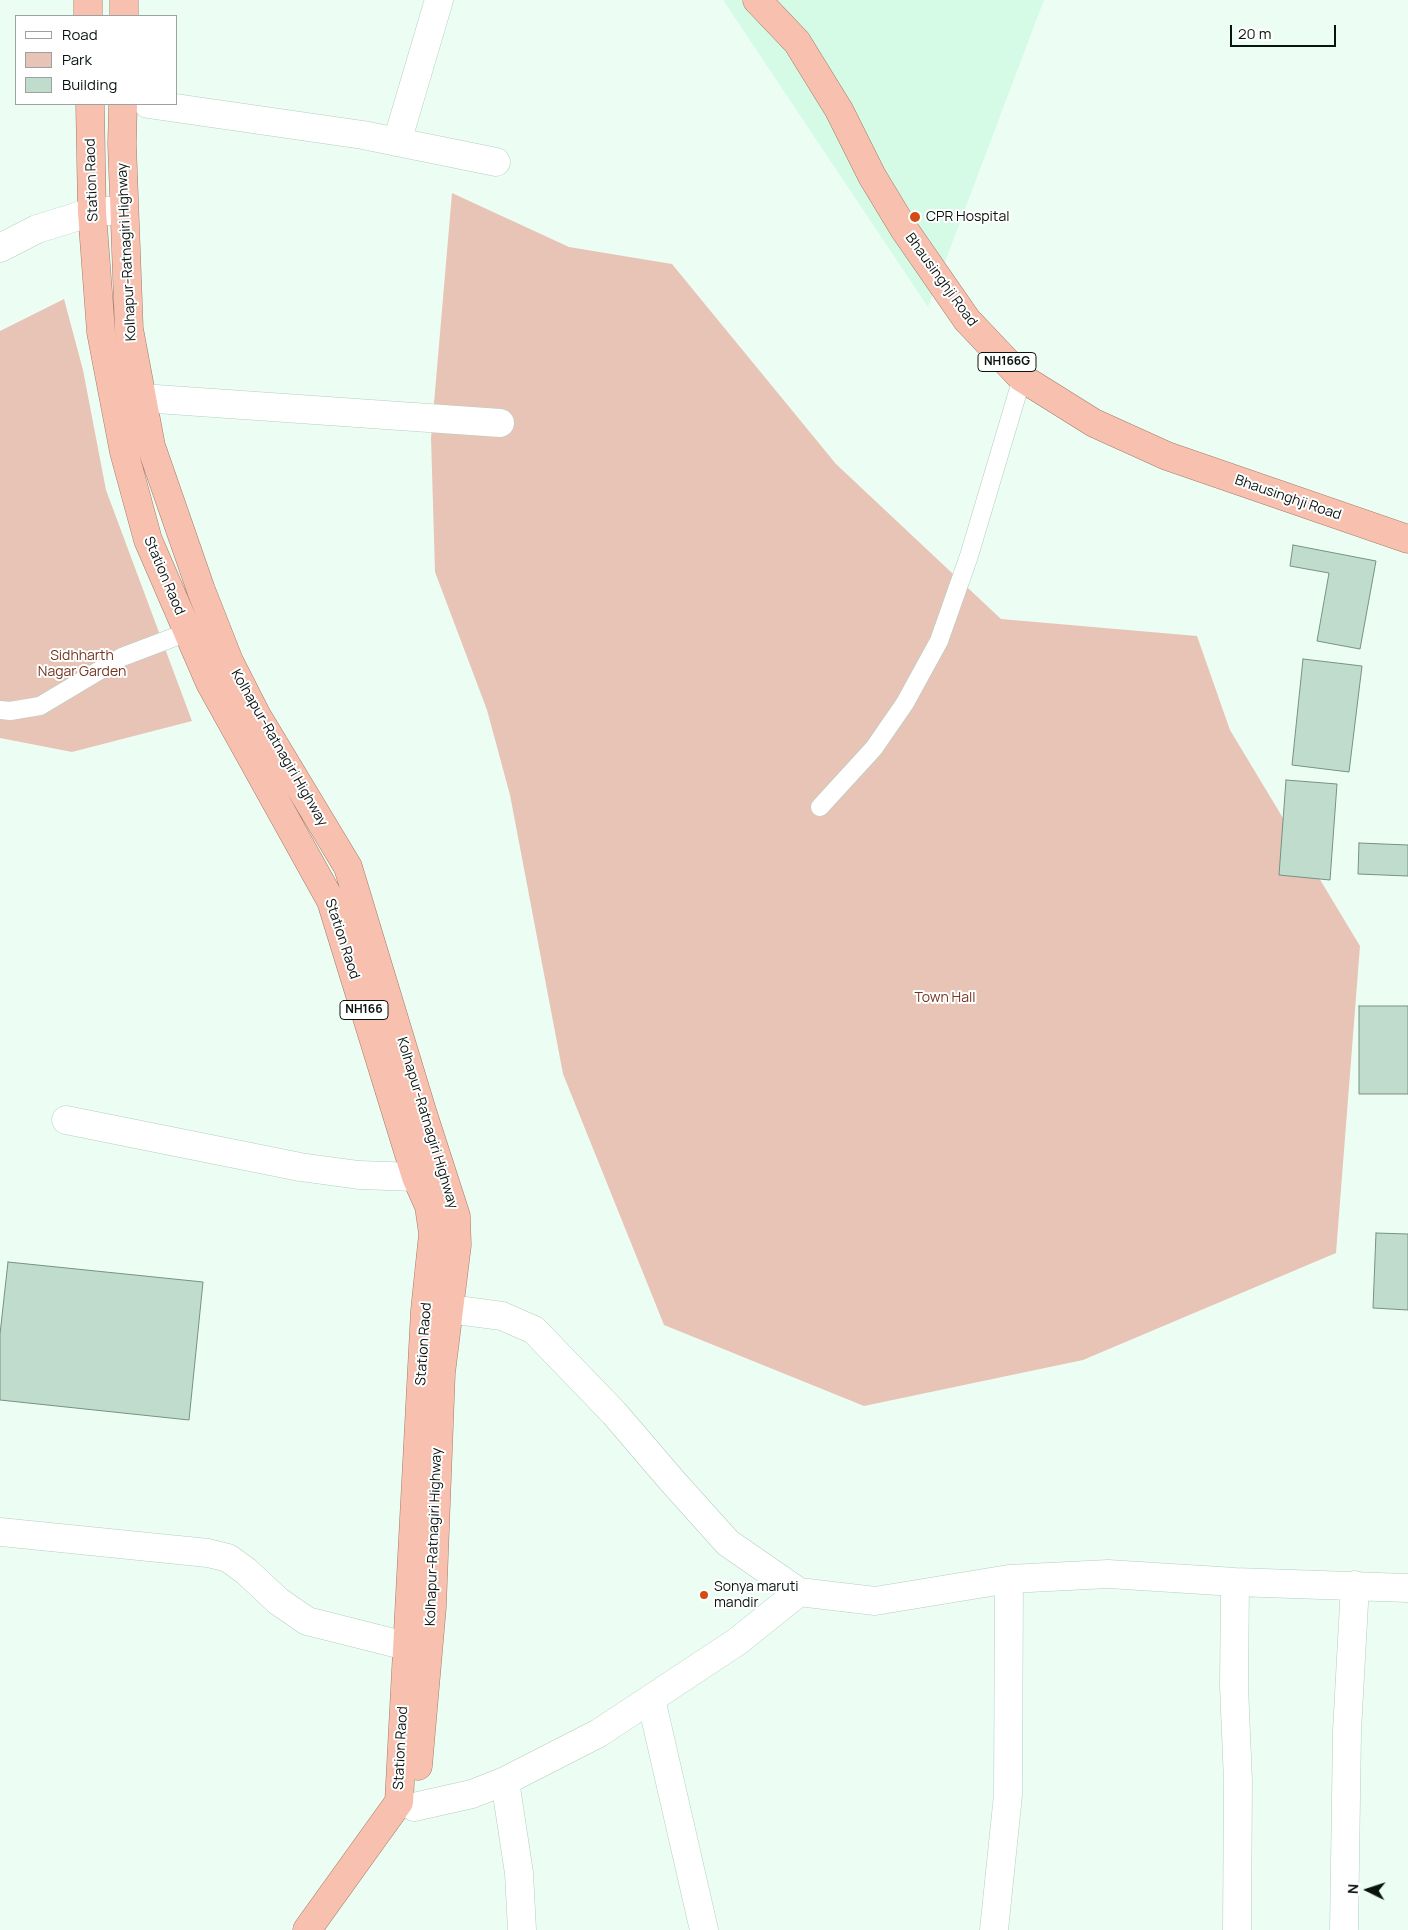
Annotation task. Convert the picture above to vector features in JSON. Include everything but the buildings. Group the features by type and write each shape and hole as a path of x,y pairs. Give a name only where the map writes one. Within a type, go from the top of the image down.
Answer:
{"highway":[{"path":"88,0 88,15"},
{"path":"124,0 124,15"},
{"name":"Bhausinghji Road","path":"757,0 797,42 839,110 872,176 904,229 967,320 1022,378 1094,423 1167,456 1408,539"},
{"name":"Station Raod","path":"90,105 92,212 101,332 124,452 148,540 210,683 331,901 416,1177 429,1206 433,1234 437,1310 406,1646 399,1802 308,1930"},
{"name":"Kolhapur-Ratnagiri Highway","path":"123,105 122,144 129,329 151,446 201,590 229,662 257,716 348,866 424,1118 456,1216 457,1245 437,1310 441,1373 430,1635 414,1807 332,1930"}],"street":[{"path":"397,142 438,0"},
{"path":"155,105 353,134 496,162"},
{"path":"0,248 37,229 92,212 124,210"},
{"path":"142,398 500,423"},
{"path":"66,1120 300,1167 359,1175 416,1177"},
{"path":"437,1310 502,1316 534,1330 614,1413 728,1543 799,1592 875,1601 1009,1579 1108,1574 1235,1582 1408,1588"},
{"path":"0,1532 208,1553 228,1558 278,1601 307,1621 406,1646"},
{"path":"994,1930 1008,1795 1009,1579"},
{"path":"1235,1582 1234,1686 1238,1781 1237,1930"},
{"path":"1344,1930 1347,1732 1355,1585"},
{"path":"414,1807 472,1794 505,1781 599,1733 738,1641 799,1592"},
{"path":"651,1699 704,1930"},
{"path":"505,1781 519,1873 522,1930"}],"lane":[{"path":"820,808 874,748 905,703 938,641 969,556 1022,378"},
{"path":"0,710 10,711 40,706 122,657 188,632"}],"shaded area":[{"name":"CPR Hospital","path":"723,0 1044,0 928,307 807,126"}],"green space":[{"name":"Town Hall","path":"452,193 569,247 672,264 836,464 1001,619 1197,636 1230,730 1360,946 1336,1253 1083,1360 864,1406 664,1325 563,1074 510,795 487,710 435,572 431,438"},
{"name":"Sidhharth Nagar Garden","path":"64,299 83,370 106,490 192,721 72,752 0,738 0,331"}],"place":[{"name":"CPR Hospital","path":"915,217"},
{"name":"Sonya maruti mandir","path":"704,1595"}]}
